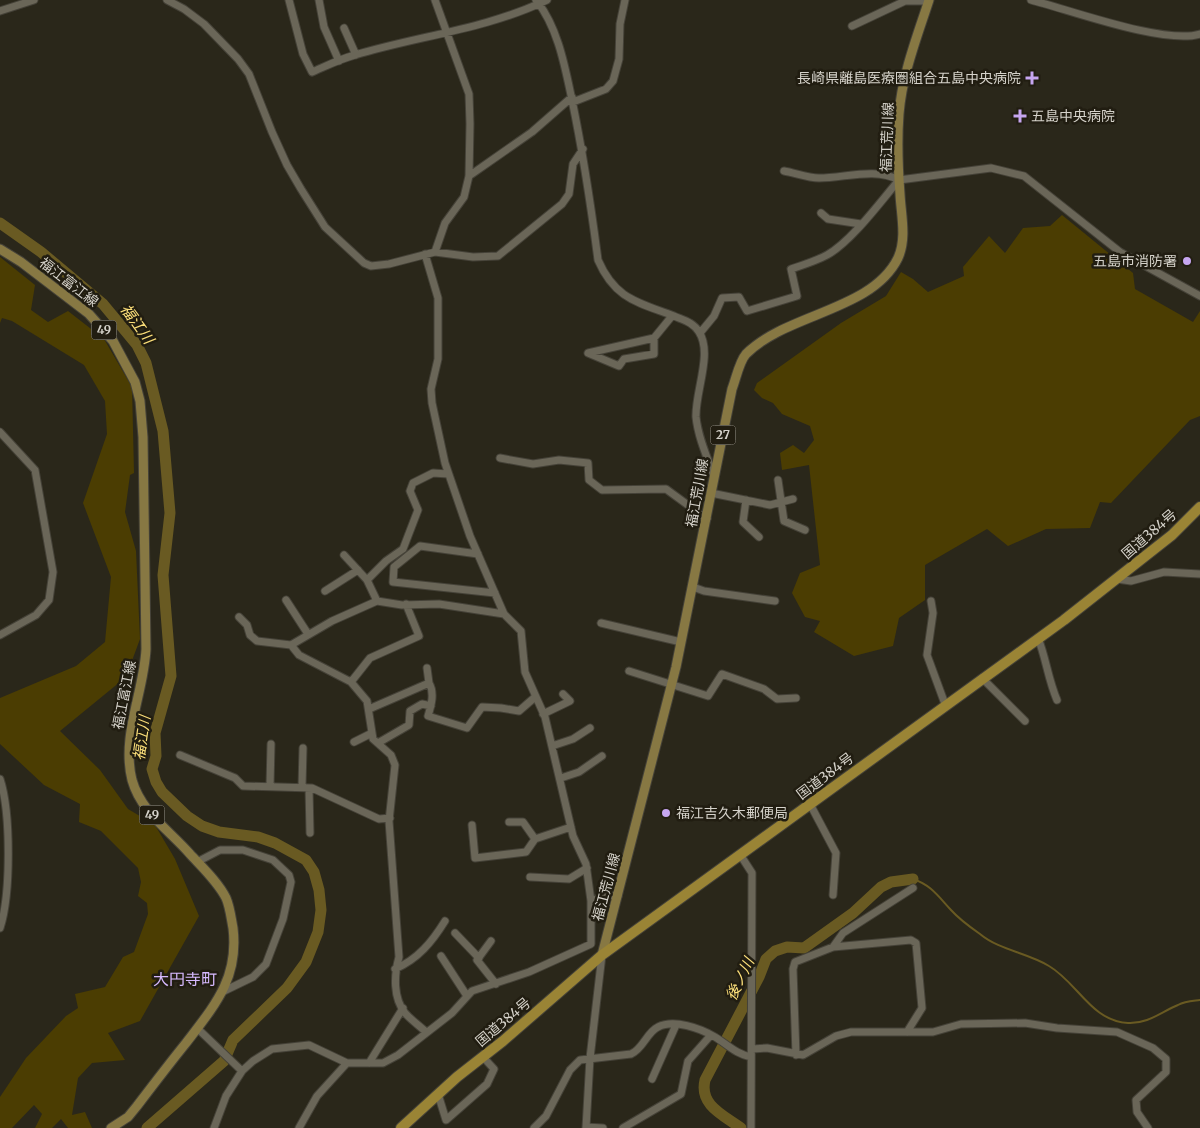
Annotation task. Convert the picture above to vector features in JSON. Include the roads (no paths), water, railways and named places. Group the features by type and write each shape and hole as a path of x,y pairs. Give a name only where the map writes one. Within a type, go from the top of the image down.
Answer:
{"highway":[{"name":"国道384号","path":"401,1128 438,1094 602,955 741,856 1117,579 1172,535 1200,507"}],"main road":[{"name":"福江荒川線","path":"602,955 671,686 707,519 732,389 745,356 768,338 792,324 858,296 875,286 898,258 902,242 899,113 907,68 929,1"},
{"name":"福江富江線","path":"0,249 21,262 89,314 113,341 135,382 140,401 143,437 146,648 144,671 130,739 130,770 135,789 147,810 197,862 222,893 232,919 235,956 222,992 137,1106 128,1117 111,1128"}],"street":[{"path":"0,11 34,0"},
{"path":"167,0 184,8 204,24 238,59 248,74 286,165 325,227 347,250 370,266 389,264 435,252 489,258 498,256 562,204 569,194 573,164 583,149"},
{"path":"290,0 303,54 312,72 356,55 448,32 531,8 537,2 547,0"},
{"path":"319,0 324,27 339,61"},
{"path":"435,0 469,94 469,176 464,198 445,223 435,252"},
{"path":"469,176 532,132 572,100 606,89 613,82 620,58 620,24 626,0"},
{"path":"1031,0 1156,34 1190,37 1200,34"},
{"path":"852,26 905,1 929,1"},
{"path":"537,2 553,32 568,74 583,149 598,260 604,273 622,296 689,322 700,333 704,342 704,359 696,397 696,419 715,476"},
{"path":"344,28 356,55"},
{"path":"784,171 818,178 845,174 889,174 900,180 991,168 1024,176 1120,252 1200,296"},
{"path":"700,333 714,316 722,298 739,297 747,311 798,296 791,269 827,255 861,224 900,180"},
{"path":"821,213 828,219 861,224"},
{"path":"214,1128 239,1069 272,1049 309,1045 348,1063 383,1063 398,1055 452,1013 472,990 496,984 529,972 591,944 591,901 587,868 571,827 561,778 543,714 534,698 524,672 521,631 504,614 478,554 448,474 432,403 432,382 438,359 438,298 425,254"},
{"path":"654,338 654,354 624,359 619,366 588,353 654,338 672,316"},
{"path":"0,432 34,470 53,572 49,600 36,615 0,635"},
{"path":"500,458 533,464 558,460 588,463 589,480 602,490 666,489 707,519"},
{"path":"368,580 386,561 403,548 407,542 418,510 410,492 413,483 433,473 448,474"},
{"path":"778,480 784,521 805,530"},
{"path":"711,493 770,505 792,499"},
{"path":"746,500 743,522 759,537"},
{"path":"478,554 420,546 394,567 393,582 495,593"},
{"path":"344,555 368,580 377,601"},
{"path":"325,591 358,570"},
{"path":"1117,579 1131,581 1164,572 1200,574"},
{"path":"693,587 704,591 775,602"},
{"path":"286,600 308,634"},
{"path":"239,617 248,624 250,635 257,641 291,645 308,634 377,601 406,604 439,604 504,614"},
{"path":"931,601 933,613 927,655 946,704"},
{"path":"351,682 370,658 419,636 406,604"},
{"path":"601,623 681,642"},
{"path":"1038,638 1057,700"},
{"path":"291,645 299,655 351,682 367,701 373,739 391,755 395,765 390,818 399,957 395,969 395,982 404,1013 426,1032"},
{"path":"427,668 429,683 432,688 431,706 428,716 467,728 482,707 519,711 534,698"},
{"path":"629,671 671,686 708,696 722,674 764,689 777,700 796,698"},
{"path":"982,678 1026,722"},
{"path":"369,709 429,683"},
{"path":"543,714 570,701 564,694"},
{"path":"378,743 409,725 410,711 422,704 431,706"},
{"path":"552,746 573,739 590,728"},
{"path":"354,742 372,733"},
{"path":"270,786 271,744"},
{"path":"303,748 310,834"},
{"path":"180,755 235,778 243,786 306,787 379,819 390,818"},
{"path":"561,778 579,772 602,756"},
{"path":"0,779 5,813 8,859 7,896 0,928"},
{"path":"810,804 836,853 833,895"},
{"path":"509,822 523,822 535,839"},
{"path":"472,825 475,858 526,852 535,839 571,827"},
{"path":"197,862 220,850 243,850 273,860 289,875 291,882 283,919 266,964 254,977 222,992"},
{"path":"741,856 752,873 751,1128"},
{"path":"530,877 569,879 587,868"},
{"path":"833,947 843,933 913,888"},
{"path":"591,901 607,895 618,896"},
{"path":"395,969 409,963 423,951 445,921"},
{"path":"455,933 478,958 480,966 496,984"},
{"path":"796,1055 793,969 795,962 833,947 911,940 916,943 922,1008 906,1032"},
{"path":"478,958 491,941"},
{"path":"602,955 590,1058 586,1127 603,1128"},
{"path":"441,956 467,996"},
{"path":"369,1063 403,1008"},
{"path":"752,1049 768,1048 803,1055 836,1036 851,1032 933,1032 961,1024 1025,1023 1057,1028 1117,1032 1153,1048 1166,1059 1166,1072 1136,1100 1137,1112 1148,1128"},
{"path":"652,1079 676,1025"},
{"path":"534,1128 552,1105 570,1070 580,1060 636,1052 657,1027 676,1025 711,1035 740,1055 751,1057"},
{"path":"197,1028 239,1069"},
{"path":"623,1128 681,1094 688,1061 711,1035"},
{"path":"438,1094 446,1120 487,1084 494,1069 483,1057"},
{"path":"299,1128 316,1096 348,1063"}],"waterway":[{"name":"福江川","path":"0,223 41,252 103,304 137,345 146,363 163,431 170,513 163,575 171,676 155,733 156,756 152,769 156,782 162,792 187,816 202,826 219,832 258,837 275,843 306,860 314,872 319,890 321,910 318,932 306,962 287,988 233,1040 224,1061 147,1128"},
{"path":"913,879 930,888 958,917 988,939 1041,962 1059,973 1094,1009 1115,1021 1128,1023 1142,1022 1183,1003 1200,1000"},
{"name":"後ノ川","path":"741,1128 720,1114 709,1103 704,1089 705,1080 759,977 766,959 775,951 787,947 804,948 853,913 881,887 891,882 913,879"}],"place":[{"name":"長崎県離島医療圏組合五島中央病院","path":"1032,78"},
{"name":"五島中央病院","path":"1020,116"},
{"name":"五島市消防署","path":"1187,261"},
{"name":"福江吉久木郵便局","path":"666,813"}],"district":[{"name":"大円寺町","path":"185,979"}]}
